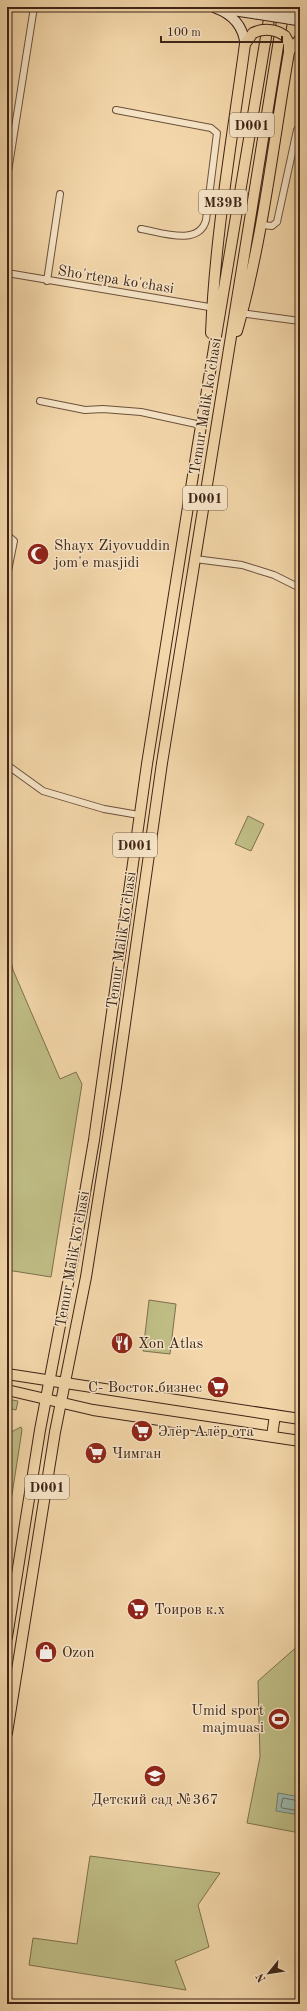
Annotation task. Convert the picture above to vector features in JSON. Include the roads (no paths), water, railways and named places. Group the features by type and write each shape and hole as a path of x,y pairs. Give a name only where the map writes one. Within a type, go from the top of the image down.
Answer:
{"main road":[{"path":"213,7 256,14 300,12"},
{"name":"M39B","path":"213,7 224,12 237,22 243,32 245,44 220,223 216,308"},
{"path":"267,7 287,12 300,21"},
{"name":"Temur Malik ko'chasi","path":"7,1637 46,1398 94,1140 139,815 209,374 216,308 271,7"},
{"name":"Temur Malik ko'chasi","path":"7,1733 61,1402 86,1277 110,1126 162,763 224,377 238,313 287,12"},
{"name":"M39B","path":"245,44 252,33 261,30 271,30 285,36 289,43 289,52"},
{"path":"238,313 262,225 289,52 300,38"},
{"path":"7,1374 300,1419"},
{"path":"7,1390 93,1410 300,1440"},
{"path":"272,1436 275,1415"}],"street":[{"path":"7,178 9,156 34,7"},
{"path":"116,110 211,128 215,130 217,136 206,220 201,231 190,236 140,229"},
{"path":"262,225 272,226 277,222 297,130 300,125"},
{"path":"47,281 60,194"},
{"path":"206,220 220,223"},
{"name":"Sho'rtepa ko'chasi","path":"7,273 47,281 216,308"},
{"path":"238,313 300,322"},
{"path":"40,401 84,410 103,409 141,412 201,425"},
{"path":"7,535 14,541 7,576"},
{"path":"195,559 242,565 274,574 300,588"},
{"path":"7,765 43,791 104,809 139,815"}],"water":[{"path":"278,1793 300,1797 300,1815 276,1811"}],"place":[{"name":"Shayx Ziyovuddin jom'e masjidi","path":"38,554"},
{"name":"Xon Atlas","path":"122,1343"},
{"name":"С- Восток бизнес","path":"218,1387"},
{"name":"Элёр Алёр ота","path":"142,1431"},
{"name":"Чимган","path":"96,1453"},
{"name":"Тоиров к.х","path":"138,1609"},
{"name":"Ozon","path":"46,1652"},
{"name":"Umid sport majmuasi","path":"279,1719"},
{"name":"Детский сад №367","path":"155,1776"}]}
